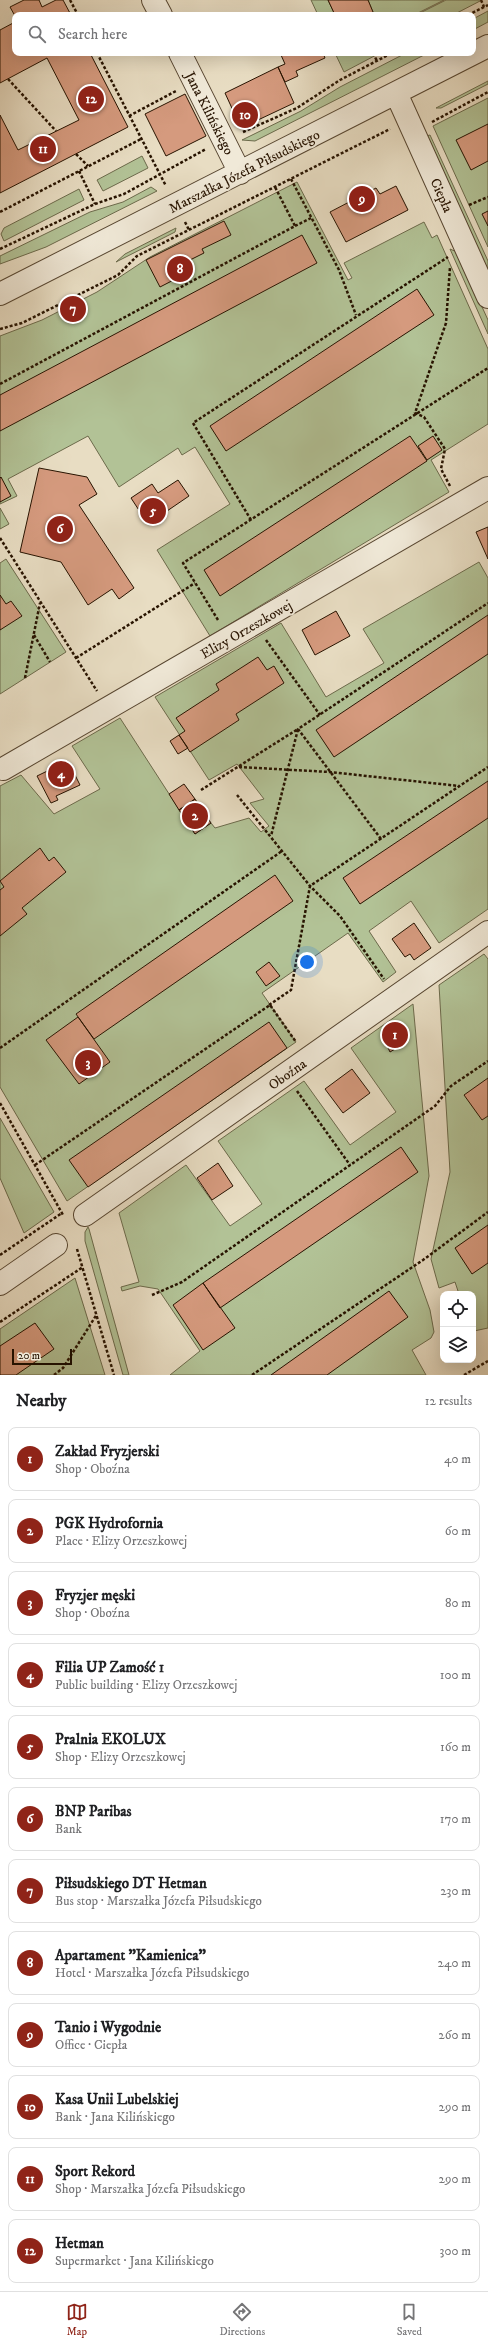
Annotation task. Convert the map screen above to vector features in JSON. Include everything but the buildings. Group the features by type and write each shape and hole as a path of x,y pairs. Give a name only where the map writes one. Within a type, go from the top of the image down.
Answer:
{"street":[{"path":"154,0 160,12"},
{"name":"Marszałka Józefa Piłsudskiego","path":"476,52 488,46"},
{"name":"Jana Kilińskiego","path":"182,56 240,173"},
{"name":"Marszałka Józefa Piłsudskiego","path":"0,294 468,56"},
{"name":"Ciepła","path":"396,93 488,297"},
{"name":"Elizy Orzeszkowej","path":"3,769 488,488"},
{"name":"Oboźna","path":"75,1216 488,932"},
{"path":"0,1284 66,1246"}],"path":[{"path":"70,0 76,12"},
{"path":"480,0 484,7"},
{"path":"474,12 488,5"},
{"path":"99,56 165,185"},
{"path":"374,56 377,61"},
{"path":"236,133 250,130 297,108 340,80 386,56"},
{"path":"8,79 56,131"},
{"path":"427,124 488,92"},
{"path":"129,116 170,96"},
{"path":"0,329 22,323 118,275 137,256 276,187 389,128 394,134"},
{"path":"0,212 141,139"},
{"path":"0,249 95,204 124,194 161,175 181,161 212,146"},
{"path":"76,154 88,166"},
{"path":"79,171 95,204"},
{"path":"291,179 339,270 356,315"},
{"path":"276,187 295,226"},
{"path":"465,207 488,197"},
{"path":"0,384 312,218"},
{"path":"185,223 189,230"},
{"path":"251,520 193,423 356,315 452,254 446,323 415,413"},
{"path":"230,638 194,583 183,563 415,413 488,368"},
{"path":"415,413 424,417 444,449 441,469 460,503"},
{"path":"0,538 108,709"},
{"path":"76,658 194,583"},
{"path":"25,678 40,602"},
{"path":"201,790 320,715 488,603"},
{"path":"34,635 50,662"},
{"path":"264,638 320,715"},
{"path":"271,836 298,729"},
{"path":"298,729 380,838"},
{"path":"239,767 330,772 460,786"},
{"path":"35,1165 291,990 310,886 488,767"},
{"path":"237,795 310,886 340,916 386,982"},
{"path":"0,1048 282,851"},
{"path":"267,1007 270,1005 297,1043"},
{"path":"152,1295 182,1282 435,1106 451,1086 488,1061"},
{"path":"292,1085 350,1165"},
{"path":"0,1104 62,1213"},
{"path":"252,1375 423,1260 488,1212"},
{"path":"0,1255 62,1213 75,1216"},
{"path":"66,1246 82,1266 114,1375"},
{"path":"0,1322 82,1266"},
{"path":"54,1375 63,1368 97,1314"},
{"path":"464,1375 488,1361"}],"green space":[{"path":"311,0 328,0 334,12 317,12"},
{"path":"368,0 444,0 420,12 373,12"},
{"path":"446,0 482,0 459,12 422,12"},
{"path":"488,11 488,22 476,28 476,17"},
{"path":"336,56 374,56 344,72"},
{"path":"400,56 422,56 255,141 242,140 301,111 340,87"},
{"path":"488,81 488,84 441,108 436,108"},
{"path":"488,98 488,247 433,126"},
{"path":"430,135 488,261 488,275 426,136"},
{"path":"142,156 148,168 103,191 97,180"},
{"path":"297,182 348,280 352,278 344,263 424,222 432,238 437,235 488,349 488,424 431,460 449,492 210,636 157,550 230,504 195,447 182,455 178,448 119,487 88,436 8,479 17,496 0,504 0,336 42,320 97,292 150,257"},
{"path":"151,187 157,191 46,247 0,264 0,256 90,212 123,202"},
{"path":"79,189 84,200 4,241 1,234 4,228"},
{"path":"176,228 175,232 116,262 125,254"},
{"path":"450,249 457,252 488,320 488,334"},
{"path":"0,508 9,524 0,529"},
{"path":"6,559 66,652 0,694 0,563"},
{"path":"479,562 488,578 488,909 439,943 411,901 369,931 396,972 383,982 348,933 262,993 296,1042 67,1201 0,1087 0,786 21,775 54,814 100,789 72,746 120,718 195,834 211,823 215,828 249,818 261,832 269,826 250,803 264,799 237,764 209,780 155,697 281,623 326,697 384,663 363,629"},
{"path":"484,954 488,959 488,1328 476,1331 476,1291 458,1291 455,1282 439,1288 431,1259 450,1172 439,985"},
{"path":"413,1004 429,1176 413,1262 430,1310 434,1332 431,1338 412,1350 426,1375 170,1375 200,1351 158,1289 140,1286 122,1291 121,1287 139,1282 119,1213 186,1165 230,1226 262,1204 218,1141 304,1081 350,1145 396,1112 351,1048"},
{"path":"0,1118 54,1212 24,1233 0,1178"},
{"path":"88,1227 129,1375 123,1375 85,1241 85,1232"},
{"path":"75,1278 105,1375 0,1375 0,1329"}],"place":[{"name":"Hetman","path":"91,99"},
{"name":"Kasa Unii Lubelskiej","path":"245,115"},
{"name":"Sport Rekord","path":"43,149"},
{"name":"Tanio i Wygodnie","path":"362,199"},
{"name":"Apartament \"Kamienica\"","path":"180,269"},
{"name":"Piłsudskiego DT Hetman","path":"73,309"},
{"name":"Pralnia EKOLUX","path":"153,511"},
{"name":"BNP Paribas","path":"60,529"},
{"name":"Filia UP Zamość 1","path":"61,774"},
{"name":"PGK Hydrofornia","path":"195,816"},
{"name":"Zakład Fryzjerski","path":"395,1035"},
{"name":"Fryzjer męski","path":"88,1063"}]}
